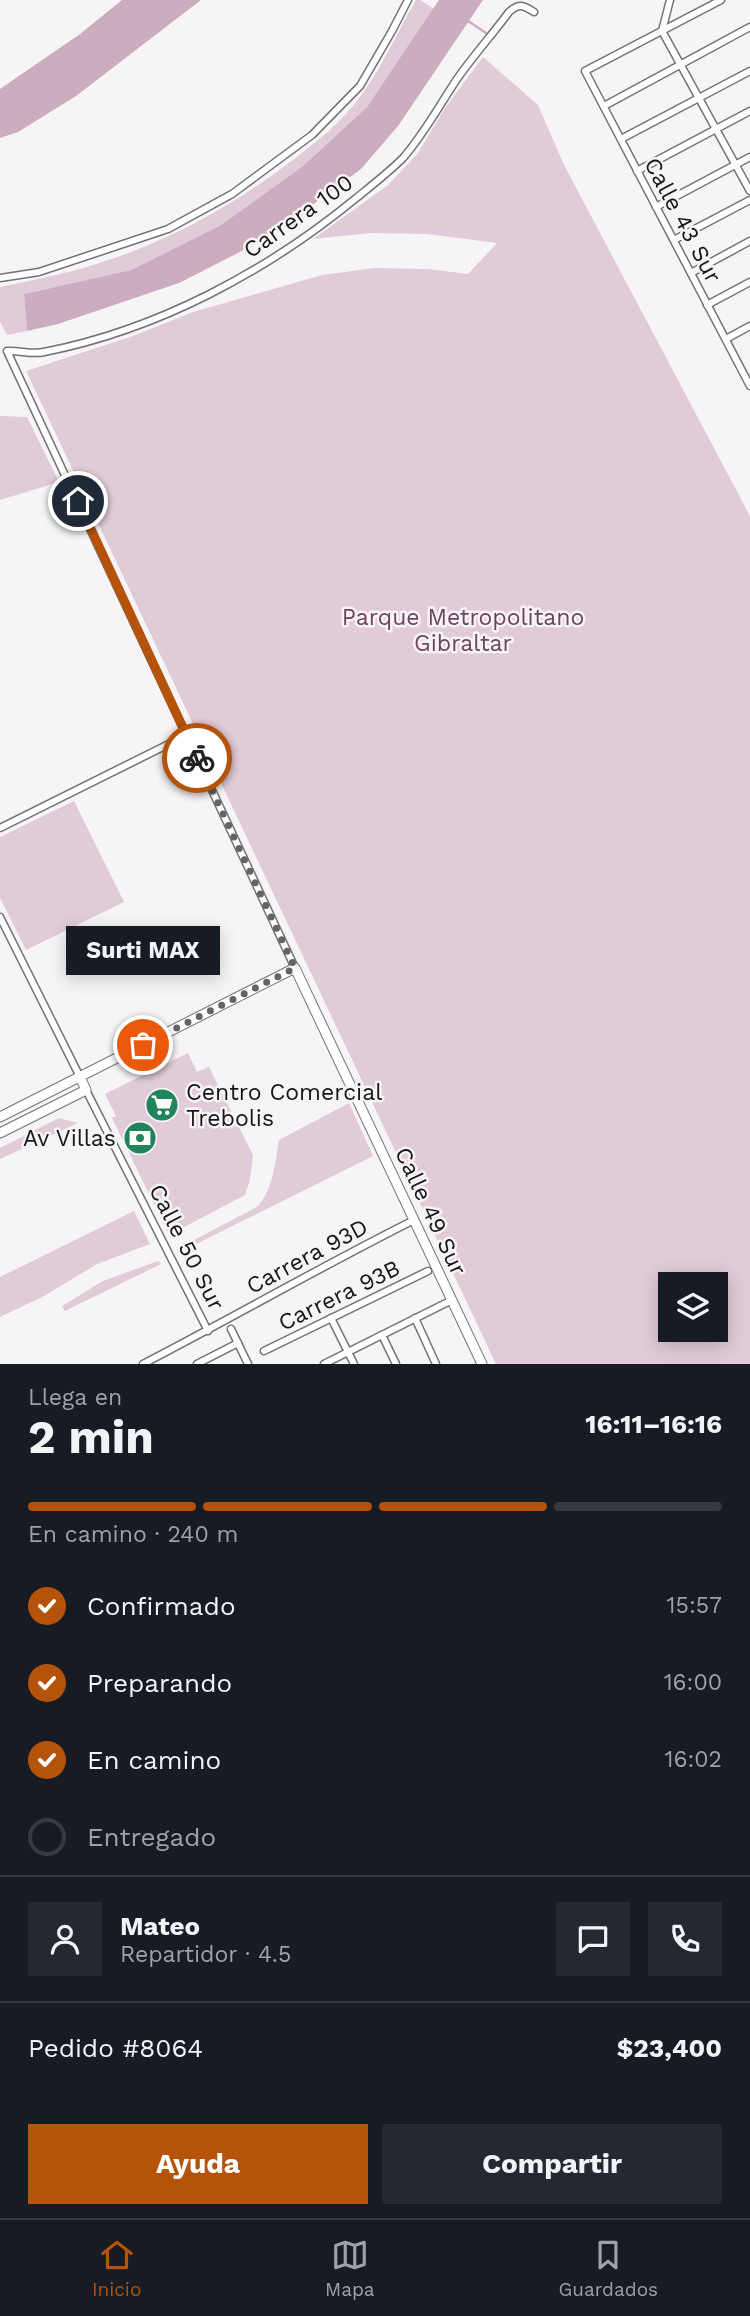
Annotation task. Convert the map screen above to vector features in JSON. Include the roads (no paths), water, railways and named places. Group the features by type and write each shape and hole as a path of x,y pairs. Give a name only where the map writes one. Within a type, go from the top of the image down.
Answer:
{"street":[{"path":"0,278 39,272 168,229 232,194 312,135 360,86 408,0"},
{"path":"670,0 662,31 750,191"},
{"path":"662,31 721,0"},
{"name":"Carrera 100","path":"7,351 16,350 29,354 44,352 109,335 170,313 236,280 319,229 402,158 422,135 460,75 509,12 516,6 523,5 534,12"},
{"path":"604,106 750,27"},
{"name":"Calle 43 Sur","path":"662,31 585,71 750,386"},
{"path":"621,139 750,71"},
{"path":"637,171 750,111"},
{"path":"656,207 750,157"},
{"path":"674,240 750,200"},
{"path":"691,273 750,242"},
{"path":"707,305 750,282"},
{"path":"726,339 750,326"},
{"name":"Calle 49 Sur","path":"7,351 482,1364"},
{"path":"742,371 750,367"},
{"path":"0,828 187,735"},
{"name":"Calle 50 Sur","path":"0,917 208,1331"},
{"path":"0,1117 295,968"},
{"path":"0,1133 86,1090"},
{"name":"Carrera 93D","path":"143,1364 414,1220"},
{"name":"Carrera 93B","path":"264,1351 428,1271"},
{"path":"324,1364 452,1300"},
{"path":"331,1318 354,1364"},
{"path":"415,1318 436,1364"},
{"path":"231,1329 248,1364"},
{"path":"382,1335 396,1364"},
{"path":"197,1364 237,1343"}],"waterway":[{"path":"468,21 486,33"}],"place":[{"name":"Surti MAX","path":"143,1045"},
{"name":"Centro Comercial Trebolis","path":"162,1105"},
{"name":"Av Villas","path":"140,1138"}],"park label":[{"name":"Parque Metropolitano Gibraltar","path":"463,630"}]}
